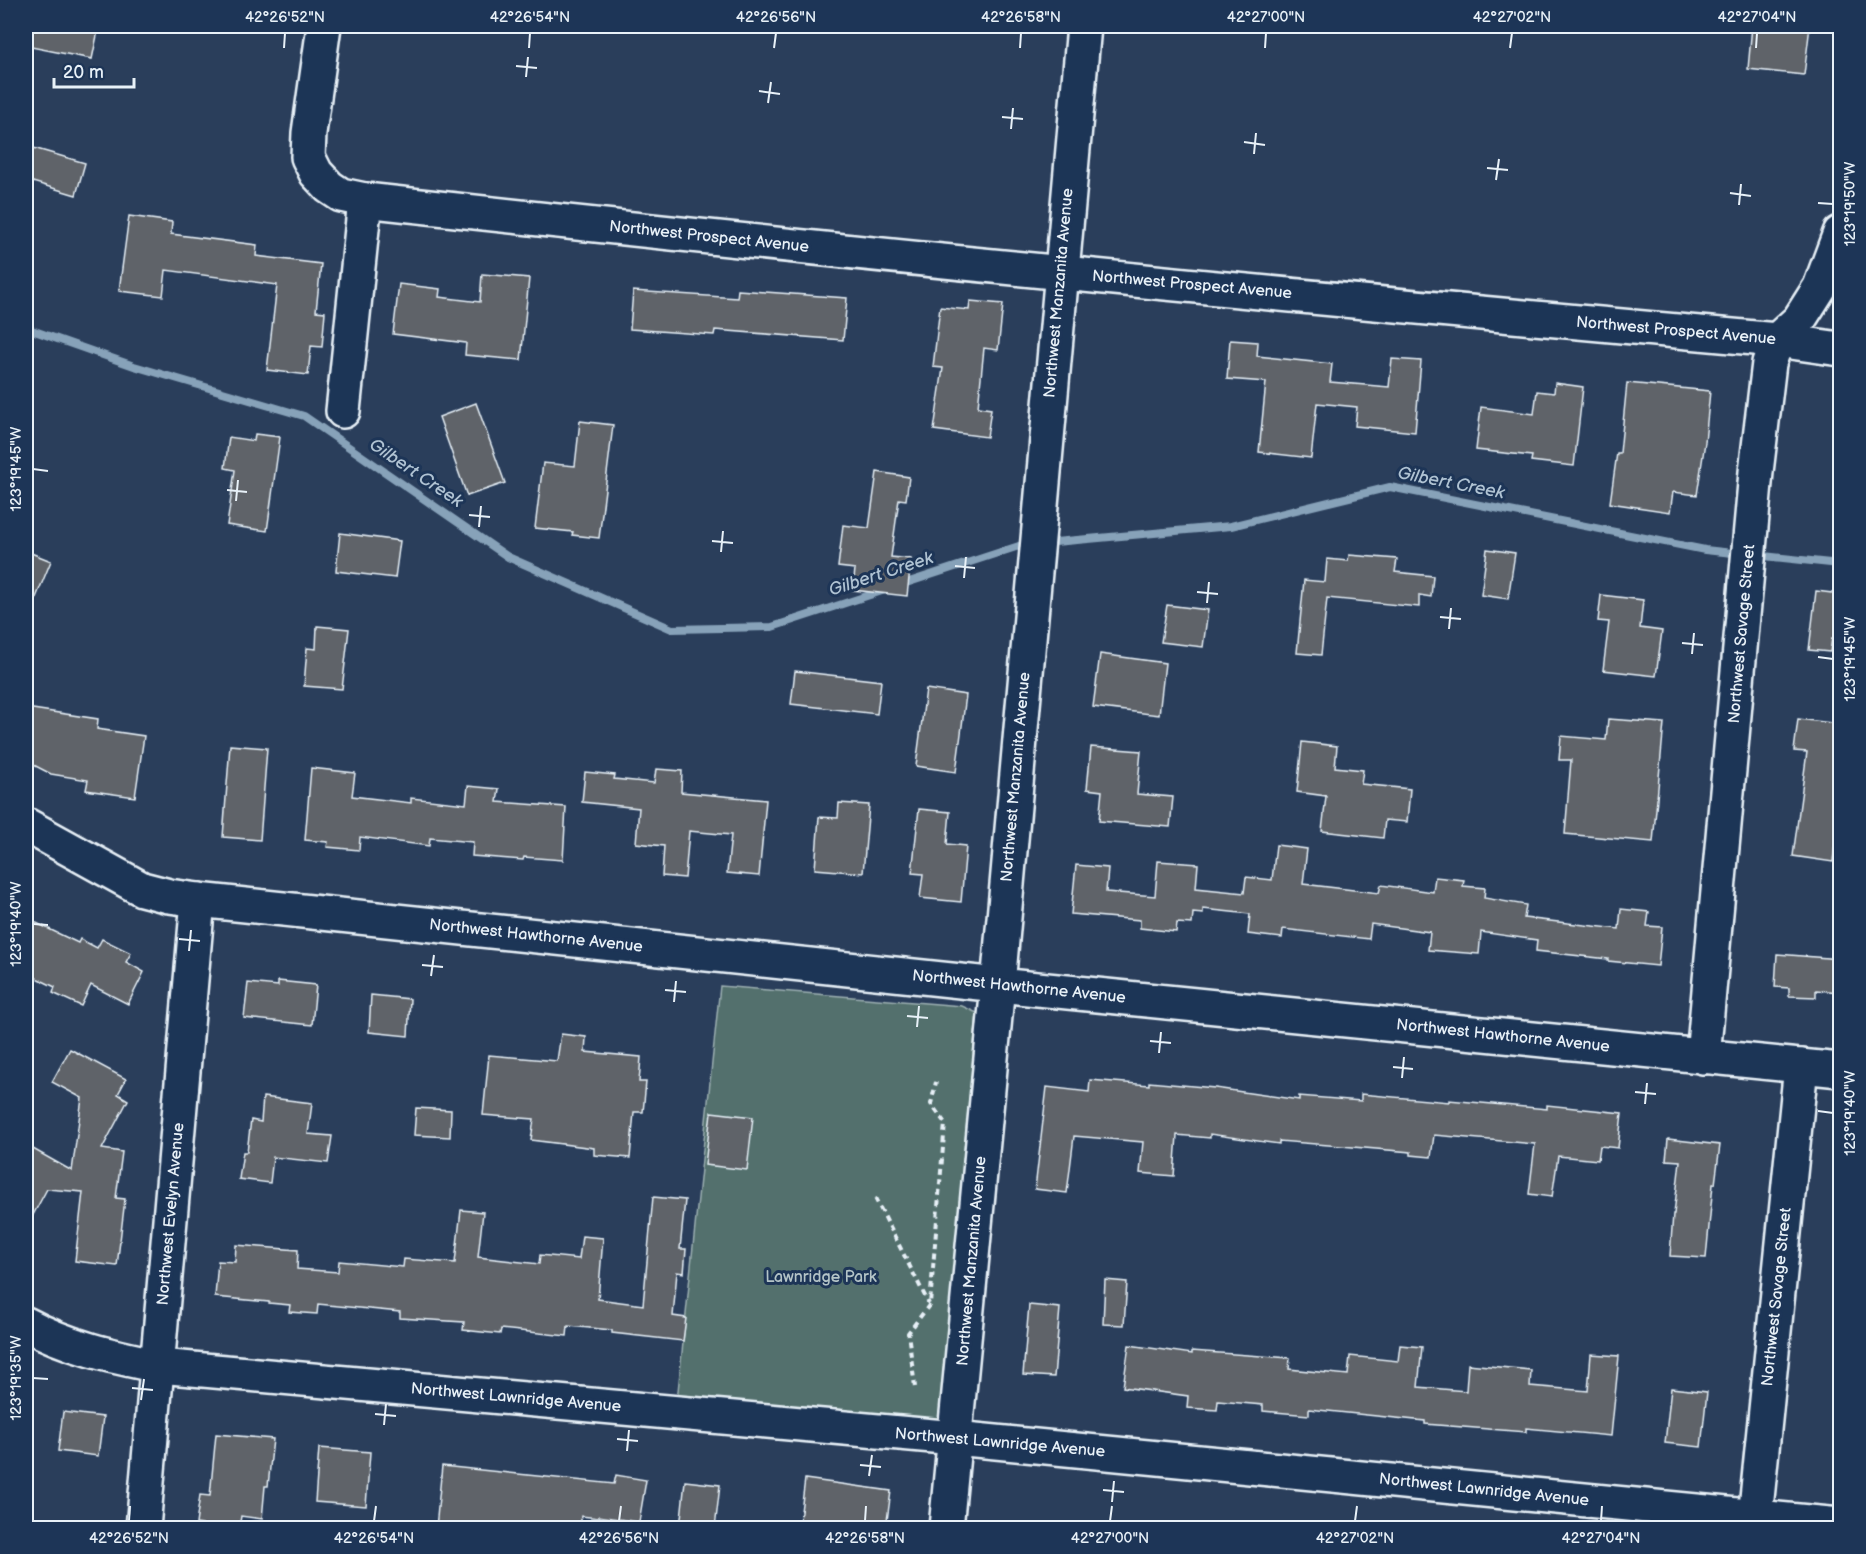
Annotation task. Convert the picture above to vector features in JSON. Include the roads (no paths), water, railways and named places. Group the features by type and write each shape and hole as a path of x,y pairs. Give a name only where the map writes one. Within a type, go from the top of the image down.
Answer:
{"street":[{"name":"Northwest Prospect Avenue","path":"324,26 309,133 308,158 316,173 341,195 365,200 671,234 1777,340 1840,349"},
{"name":"Northwest Manzanita Avenue","path":"946,1528 998,985 1084,26"},
{"path":"343,411 365,200"},
{"name":"Northwest Savage Street","path":"1703,1057 1756,472 1769,363 1777,340 1798,320 1821,287 1840,233"},
{"name":"Northwest Hawthorne Avenue","path":"26,825 142,889 198,900 998,985 1840,1070"},
{"name":"Northwest Evelyn Avenue","path":"143,1528 159,1366 198,900"},
{"name":"Northwest Savage Street","path":"1754,1522 1801,1066"},
{"name":"Northwest Lawnridge Avenue","path":"26,1324 50,1337 87,1350 159,1366 955,1438 1754,1522 1840,1525"}],"waterway":[{"name":"Gilbert Creek","path":"26,328 134,366 304,416 508,557 672,629 772,627 885,590"},
{"name":"Gilbert Creek","path":"1044,543 1231,526 1390,487 1705,550 1742,554"},
{"name":"Gilbert Creek","path":"900,585 1031,544"},
{"name":"Gilbert Creek","path":"1754,555 1840,564"}],"park label":[{"name":"Lawnridge Park","path":"821,1277"}]}
